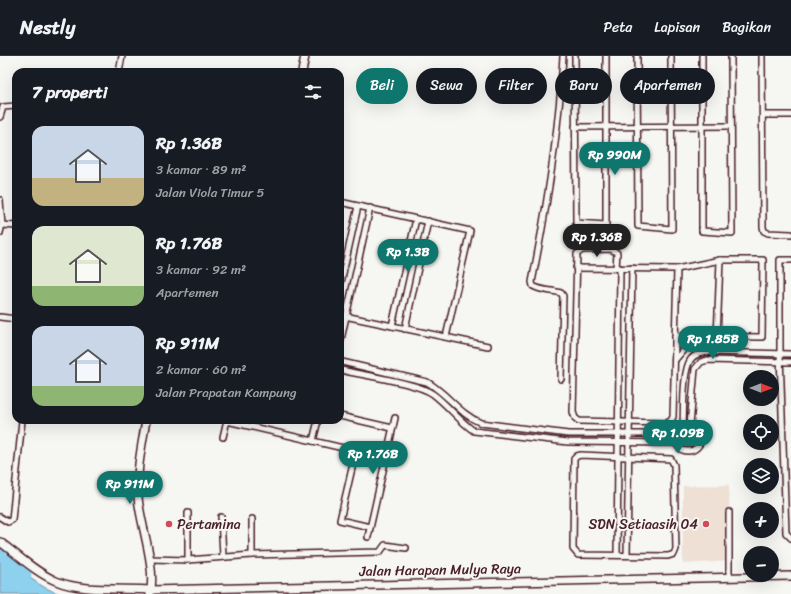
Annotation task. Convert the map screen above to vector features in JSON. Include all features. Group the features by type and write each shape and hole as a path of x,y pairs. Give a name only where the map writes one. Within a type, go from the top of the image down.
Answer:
{"street":[{"path":"120,68 122,56"},
{"path":"303,68 305,56"},
{"path":"561,379 563,296 561,293 555,291 537,288 533,286 532,282 555,151 560,106 563,56"},
{"path":"575,56 576,223 606,225 606,56"},
{"path":"637,56 638,226 672,229 670,56"},
{"path":"702,56 702,231 732,233 731,56"},
{"path":"762,56 763,227 764,231 768,233 791,234"},
{"path":"0,117 3,107 12,106"},
{"path":"763,115 791,115"},
{"path":"575,127 731,126"},
{"path":"0,200 2,225 0,233"},
{"path":"344,203 470,231 446,337"},
{"path":"344,269 358,206"},
{"path":"344,325 370,208"},
{"path":"392,326 416,219"},
{"path":"405,329 428,221"},
{"path":"2,225 12,226"},
{"path":"617,555 619,422 617,253 611,249 579,251 577,254 573,412 575,418 579,421 619,422 629,422 664,423 670,422 673,417 677,269"},
{"path":"717,338 720,260"},
{"path":"576,268 677,269 720,260 763,260 763,336 760,338 717,338 675,336"},
{"path":"791,260 780,260 780,354 786,533 791,538"},
{"path":"627,555 632,268"},
{"path":"346,316 488,346"},
{"path":"0,317 12,318"},
{"path":"674,360 686,347 699,337"},
{"path":"683,426 687,370 691,360 698,353 791,354"},
{"path":"690,425 695,369 701,362 708,360 791,362"},
{"path":"344,361 427,382 438,388 469,418 481,423 568,434 619,435 675,434 683,426 690,425 698,430 701,439 698,447 690,452 681,450 675,443 675,434"},
{"path":"344,371 420,388 432,393 464,424 474,431 568,442 675,443"},
{"path":"344,417 392,428"},
{"path":"368,536 395,418"},
{"path":"0,517 8,522 12,520 22,424"},
{"path":"145,424 140,456 138,496 150,559 150,592"},
{"path":"223,437 226,424"},
{"path":"240,424 386,458"},
{"path":"313,441 317,424"},
{"path":"568,434 568,442"},
{"path":"356,451 340,520 370,527"},
{"path":"581,455 628,456 671,459 674,465 676,549 674,554 668,556 578,555 572,550 574,459 581,455"},
{"path":"729,512 729,577"},
{"path":"188,513 188,560"},
{"path":"221,517 223,556"},
{"path":"252,519 252,555"},
{"name":"Jalan Harapan Mulya Raya","path":"0,542 46,576 57,581 83,587 150,592 791,576"},
{"path":"150,559 188,560 223,556 380,552 385,545 406,548"}],"shaded area":[{"name":"SDN Setiaasih 04","path":"729,485 730,561 683,564 683,486"}],"water":[{"path":"0,554 36,582 61,594 0,594"}],"waterway":[{"path":"0,554 26,575"}],"place":[{"name":"Pertamina","path":"169,524"},
{"name":"SDN Setiaasih 04","path":"706,524"}]}
